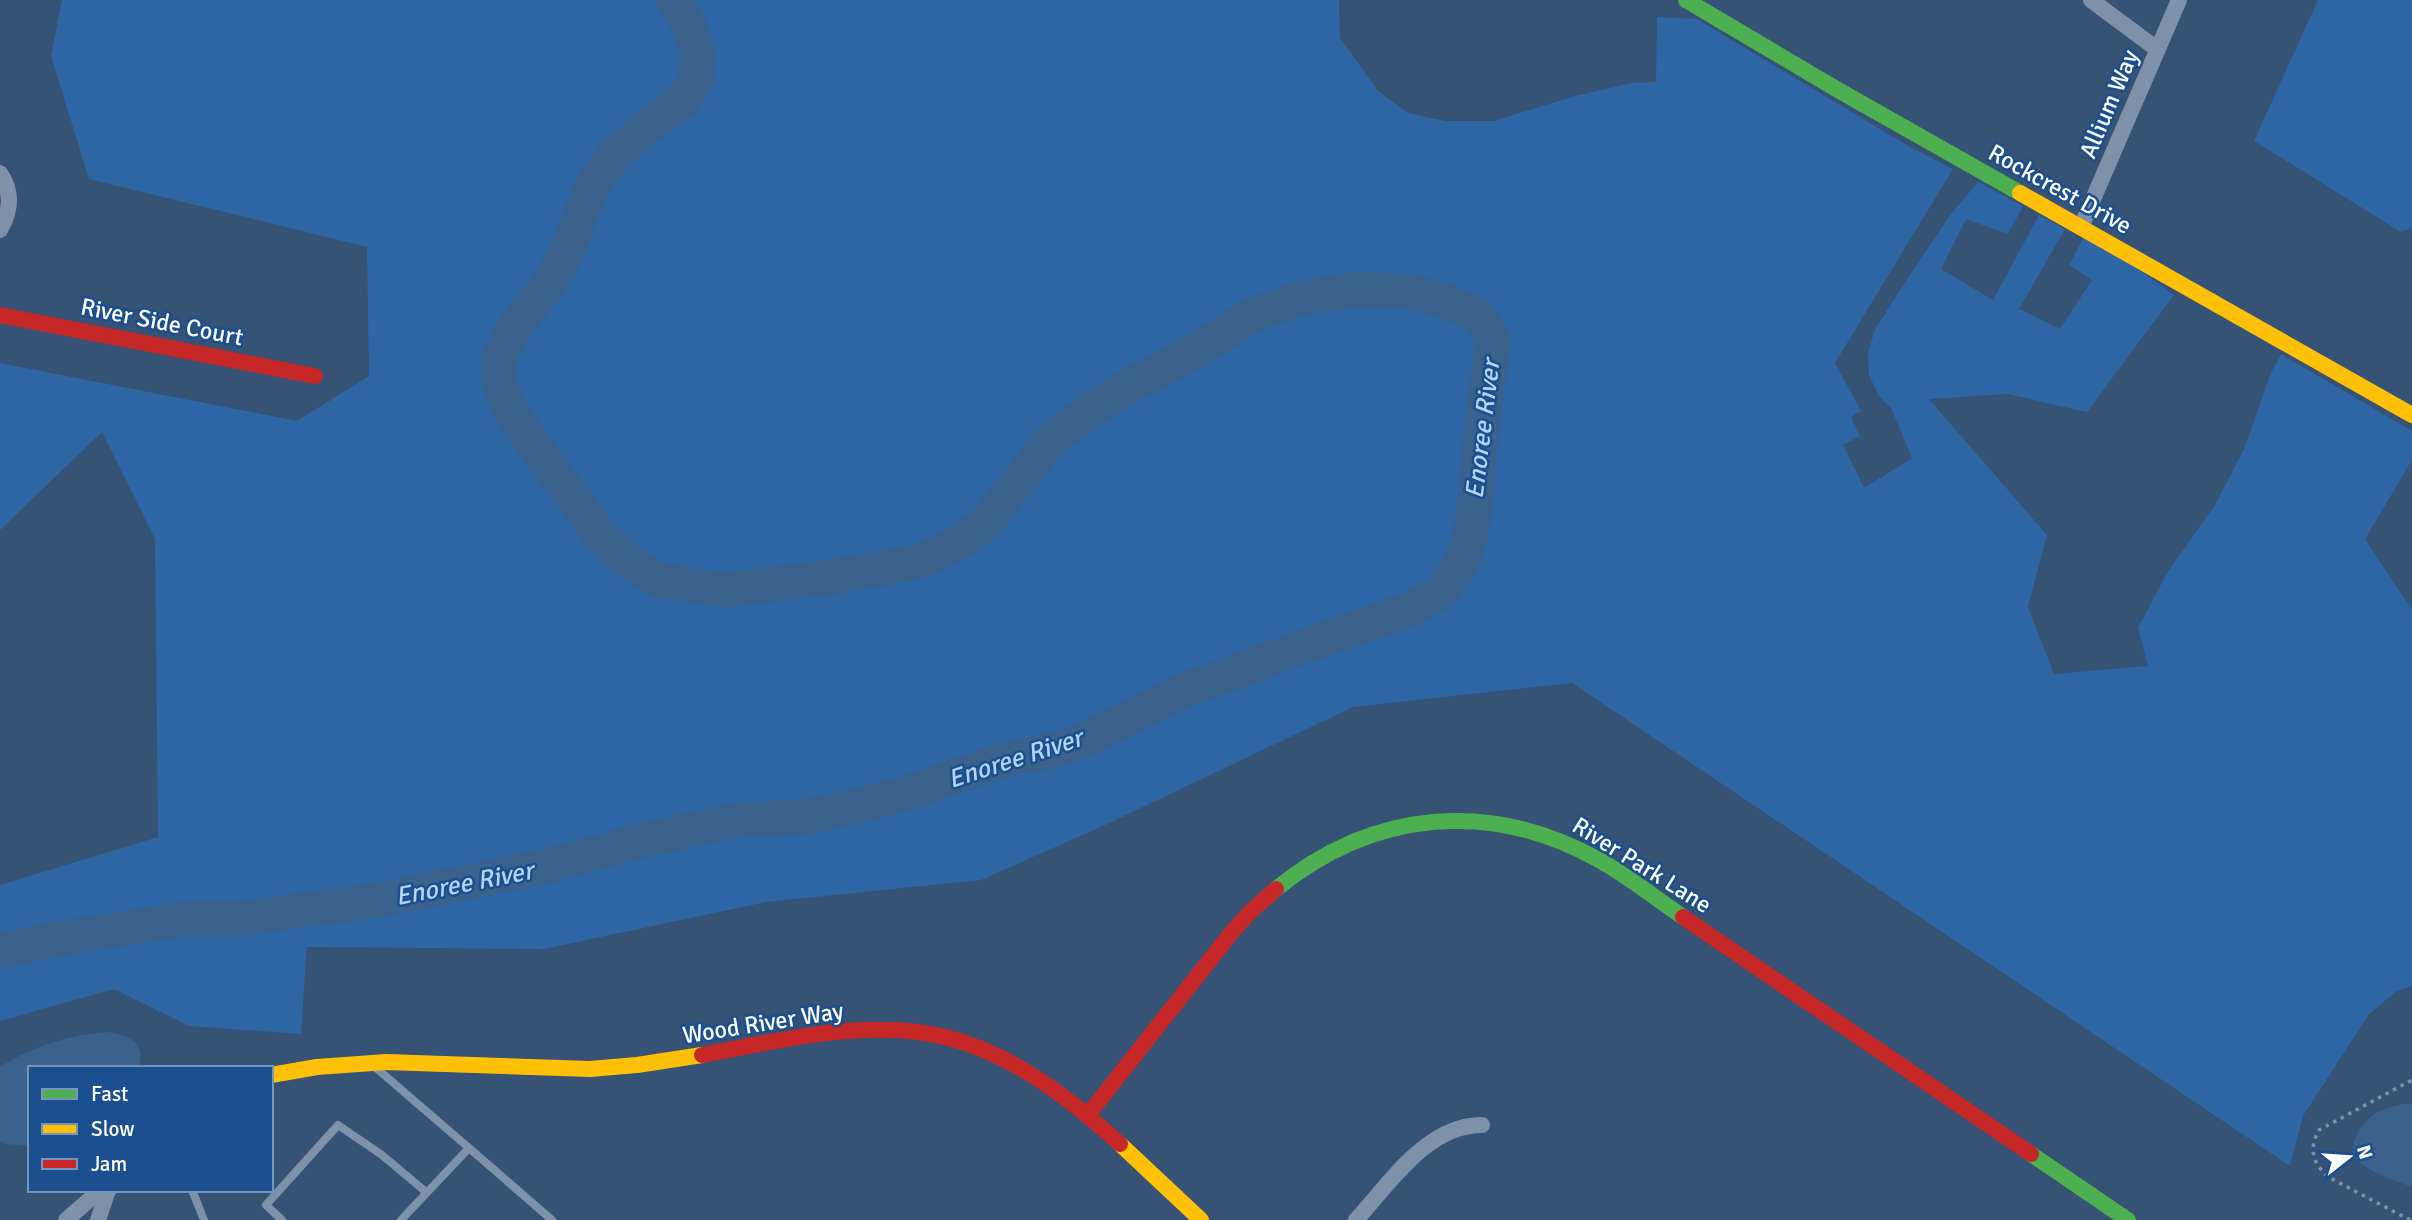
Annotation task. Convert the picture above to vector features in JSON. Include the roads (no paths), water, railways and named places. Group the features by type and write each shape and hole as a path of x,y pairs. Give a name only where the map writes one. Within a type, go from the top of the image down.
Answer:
{"street":[{"name":"Rockcrest Drive","path":"1686,0 1838,90 2412,415"},
{"path":"2091,0 2157,49"},
{"name":"Allium Way","path":"2081,227 2179,0"},
{"path":"0,173 9,193 9,203 8,213 0,230"},
{"name":"River Side Court","path":"0,315 315,376"},
{"name":"River Park Lane","path":"1087,1116 1248,914 1293,874 1332,850 1386,829 1427,821 1468,820 1506,824 1546,834 1600,860 2128,1220"},
{"name":"Wood River Way","path":"273,1075 304,1068 370,1062 454,1063 555,1069 609,1068 673,1061 828,1033 904,1031 949,1038 1001,1058 1044,1082 1087,1116 1201,1220"},
{"path":"1356,1220 1418,1152 1460,1127 1482,1125"},
{"path":"66,1220 89,1200 106,1192"},
{"path":"98,1220 108,1192"}],"lane":[{"path":"370,1062 552,1220"},
{"path":"282,1220 266,1205 338,1125 382,1155 426,1192"},
{"path":"401,1220 469,1148"},
{"path":"193,1192 204,1220"}],"waterway":[{"name":"Enoree River","path":"0,951 62,938 186,919 237,919 379,900 552,865 627,844 735,820 806,817 857,806 900,795 997,762 1062,748 1187,689 1414,607 1441,592 1461,563 1470,537 1493,342 1479,315 1447,301 1406,291 1352,290 1298,299 1254,314 1197,350 1103,401 1051,440 985,523 961,541 926,559 831,577 723,590 658,580 627,561 598,533 509,410 499,381 499,357 511,333 544,290 564,258 596,179 614,155 682,101 696,81 697,53 690,27 673,0"}]}
